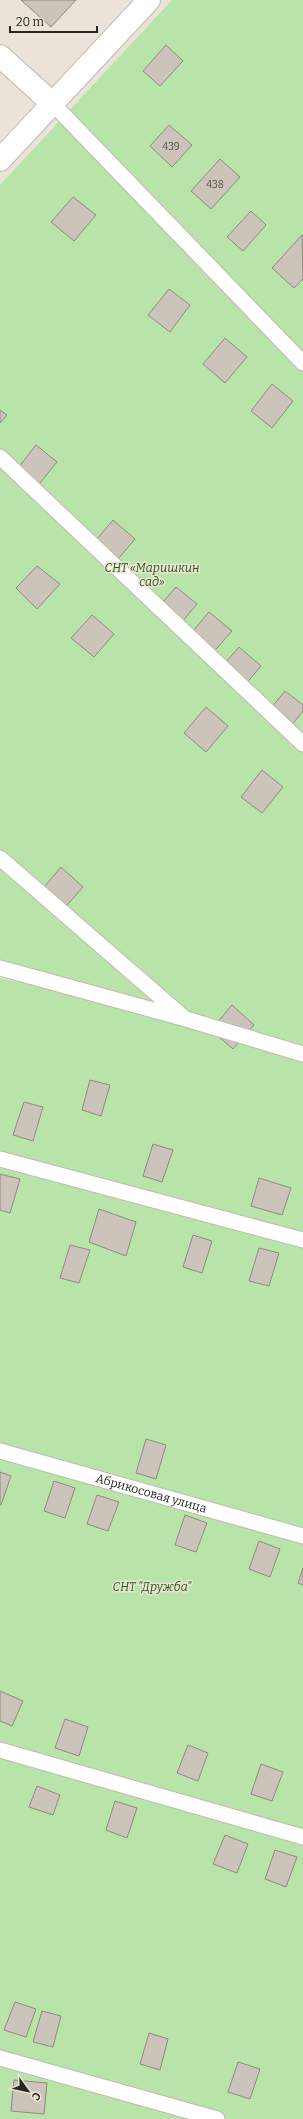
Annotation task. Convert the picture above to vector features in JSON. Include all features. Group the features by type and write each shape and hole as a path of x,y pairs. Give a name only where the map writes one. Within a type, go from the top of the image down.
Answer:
{"street":[{"path":"0,160 149,0"},
{"path":"0,56 53,104"}],"lane":[{"path":"53,104 303,363"},
{"path":"0,457 303,744"},
{"path":"0,858 186,1019"},
{"path":"0,968 186,1019 303,1054"},
{"path":"0,1159 303,1240"},
{"name":"Абрикосовая улица","path":"0,1451 303,1536"},
{"path":"0,1750 303,1837"},
{"path":"0,2058 217,2119"}],"green space":[{"name":"СНТ «Маришкин сад»","path":"172,0 303,0 303,1053 0,964 0,185"},
{"name":"СНТ \"Дружба\"","path":"0,978 186,1019 303,1054 303,2119 0,2119"}],"building":[{"path":"21,0 76,0 51,27"},
{"path":"166,45 183,61 160,86 143,71"},
{"path":"169,125 192,145 172,167 150,146"},
{"path":"220,159 240,177 211,209 191,191"},
{"path":"73,197 96,215 74,241 51,222"},
{"path":"251,211 266,225 243,251 227,237"},
{"path":"302,235 303,279 294,288 272,268"},
{"path":"169,289 190,305 170,332 148,315"},
{"path":"225,338 247,357 225,383 203,364"},
{"path":"272,384 293,401 272,428 251,411"},
{"path":"0,410 7,415 0,423"},
{"path":"36,445 57,462 36,488 15,472"},
{"path":"113,520 135,539 113,565 91,546"},
{"path":"37,566 60,584 37,609 16,588"},
{"path":"176,587 197,604 176,629 155,611"},
{"path":"209,612 232,631 210,656 187,638"},
{"path":"92,615 114,634 94,657 71,638"},
{"path":"239,647 261,666 240,691 218,671"},
{"path":"285,691 303,705 303,711 287,731 266,714"},
{"path":"206,707 228,726 206,752 184,733"},
{"path":"262,770 283,787 262,813 241,797"},
{"path":"61,867 83,887 61,912 39,893"},
{"path":"232,1005 254,1025 233,1049 211,1030"},
{"path":"90,1080 110,1085 101,1116 82,1110"},
{"path":"24,1102 43,1107 33,1141 13,1135"},
{"path":"153,1144 173,1150 162,1182 143,1176"},
{"path":"0,1174 20,1179 10,1213 0,1210"},
{"path":"259,1178 291,1188 282,1215 251,1206"},
{"path":"99,1209 136,1222 126,1256 89,1242"},
{"path":"193,1235 212,1241 202,1273 183,1267"},
{"path":"70,1245 90,1250 79,1283 60,1278"},
{"path":"259,1248 279,1253 269,1286 249,1281"},
{"path":"146,1439 166,1445 156,1479 136,1473"},
{"path":"0,1472 11,1476 1,1505 0,1505"},
{"path":"54,1481 75,1488 65,1518 44,1511"},
{"path":"97,1495 119,1502 108,1531 87,1524"},
{"path":"185,1515 207,1523 196,1552 175,1545"},
{"path":"259,1541 280,1549 270,1577 249,1569"},
{"path":"303,1568 303,1585 298,1583"},
{"path":"0,1691 23,1701 12,1726 0,1721"},
{"path":"65,1719 88,1727 79,1756 55,1748"},
{"path":"188,1745 208,1753 198,1781 177,1773"},
{"path":"261,1764 283,1772 272,1801 251,1794"},
{"path":"37,1786 60,1795 53,1815 29,1807"},
{"path":"115,1801 137,1808 127,1838 106,1830"},
{"path":"225,1835 248,1844 237,1873 213,1864"},
{"path":"275,1850 297,1857 286,1887 265,1879"},
{"path":"15,2002 36,2009 26,2037 4,2030"},
{"path":"42,2011 61,2016 53,2047 33,2042"},
{"path":"149,2033 168,2039 160,2070 140,2064"},
{"path":"238,2062 260,2069 250,2099 228,2092"},
{"path":"14,2080 47,2083 44,2114 11,2111"}]}
